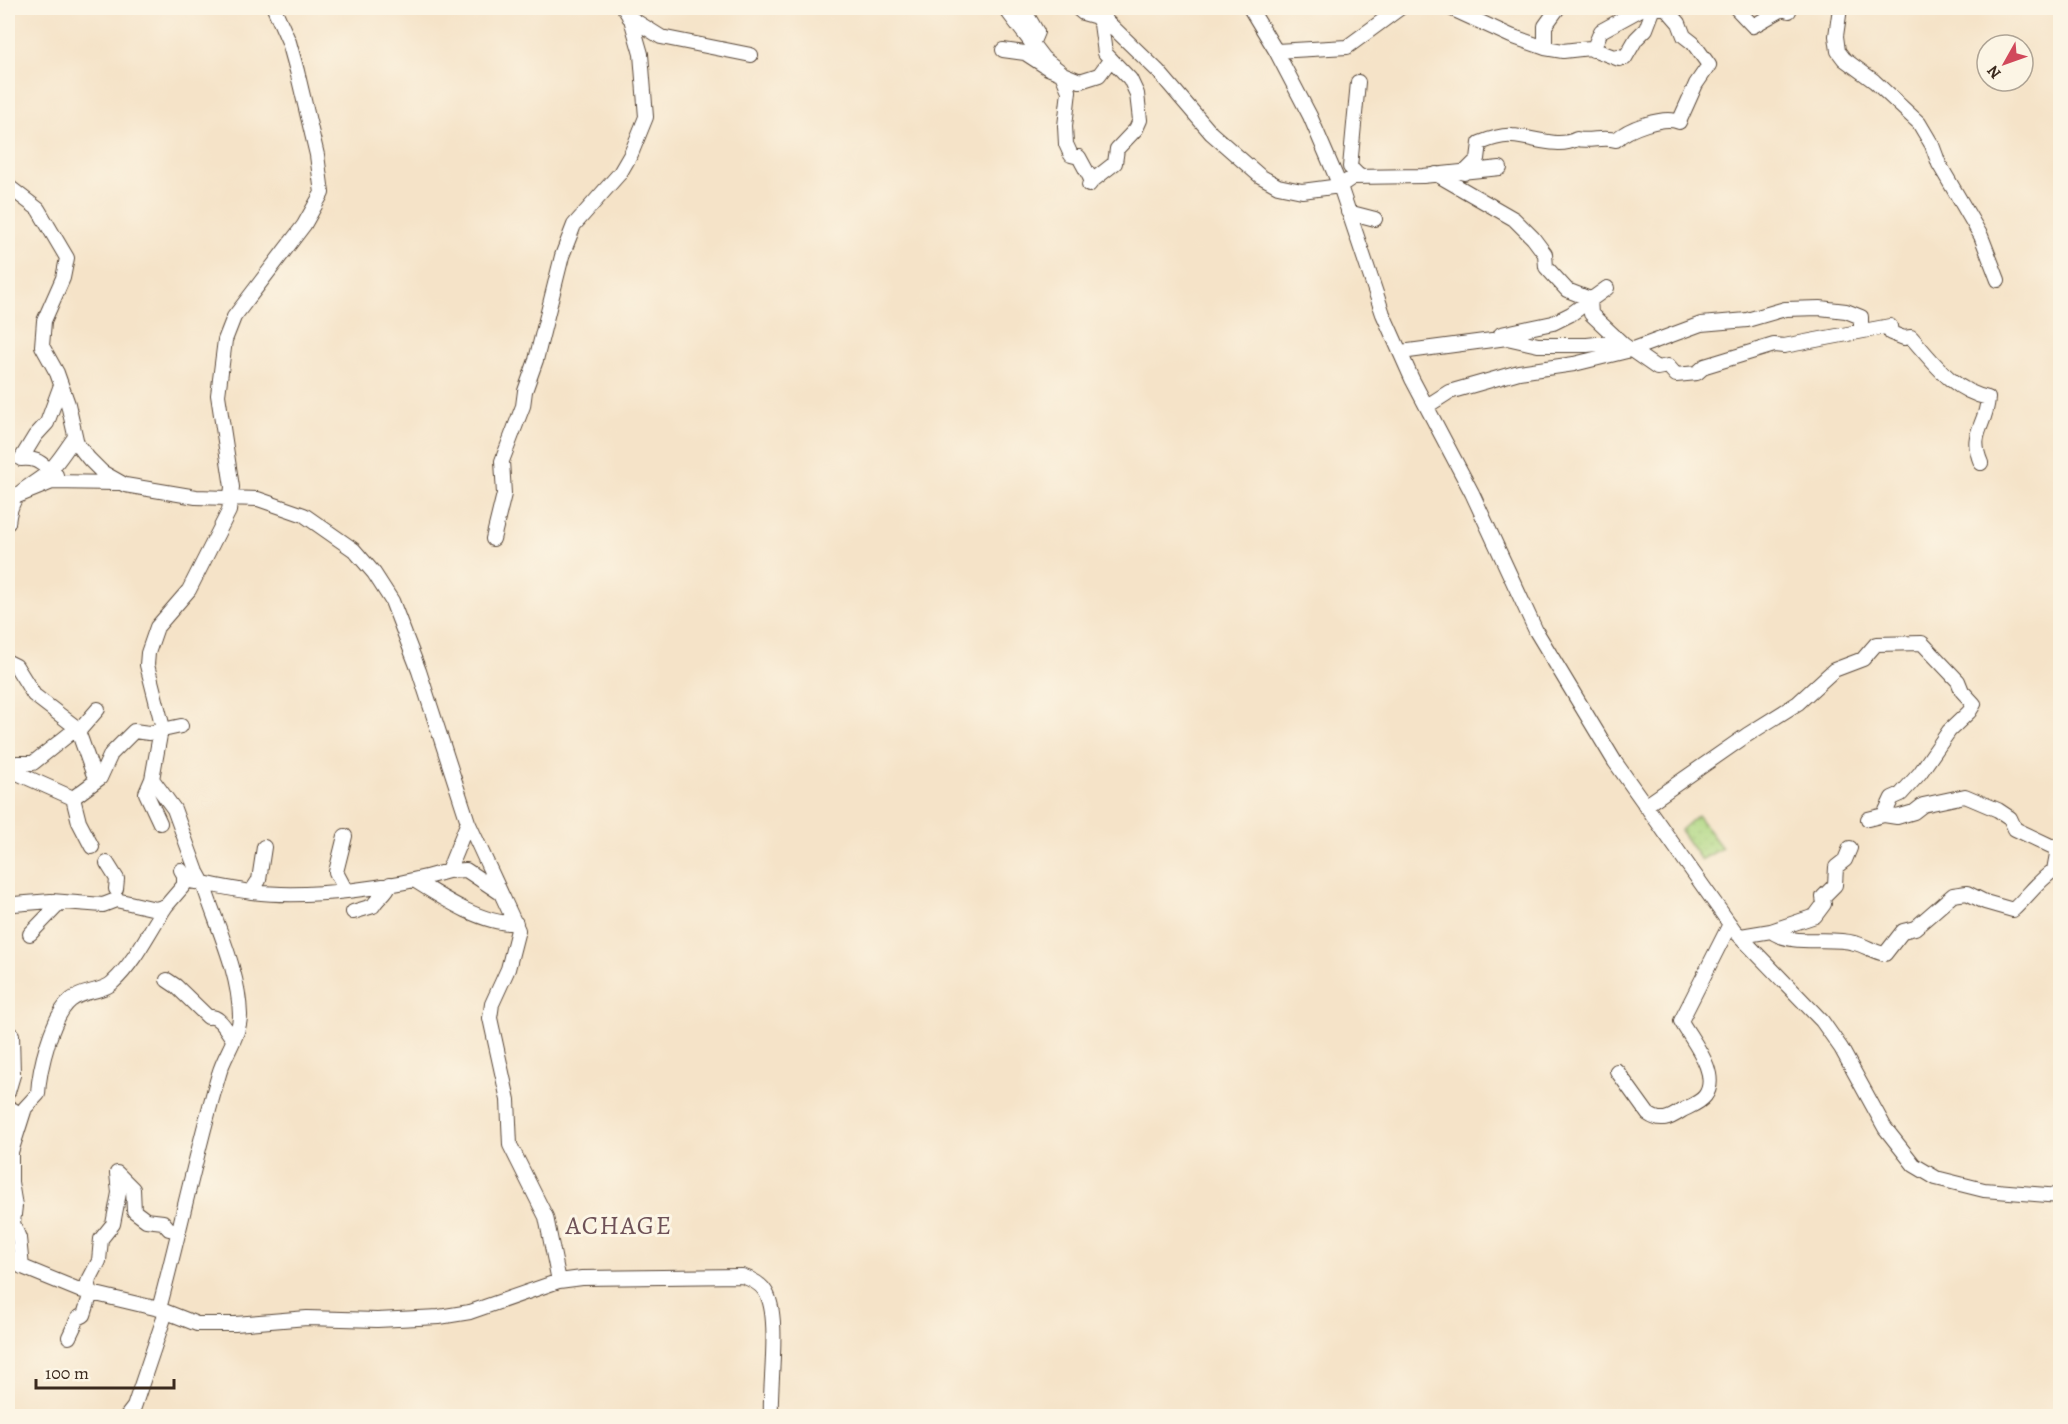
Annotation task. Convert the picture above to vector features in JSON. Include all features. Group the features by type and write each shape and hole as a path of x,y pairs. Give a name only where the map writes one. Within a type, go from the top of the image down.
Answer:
{"street":[{"path":"160,823 149,802 162,724 147,665 152,640 162,619 194,580 224,526 231,496 218,395 225,340 234,317 304,225 322,193 317,155 297,71 289,42 274,8"},
{"path":"615,8 628,13 661,37 751,55"},
{"path":"1005,8 1048,63 1061,73 1069,91 1066,144 1071,155 1079,157 1091,183 1115,163 1117,149 1136,129 1140,120 1137,94 1130,79 1102,46 1101,24 1097,17 1083,13 1077,8"},
{"path":"1027,8 1027,15 1037,32 1032,44"},
{"path":"1093,8 1158,71 1211,133 1260,177 1278,186 1302,191 1340,186 1353,177 1464,173 1500,168"},
{"path":"1250,8 1276,51 1310,117 1340,186 1383,314 1472,492 1536,631 1583,713 1645,806 1730,924 1822,1021 1841,1048 1885,1128 1914,1165 1936,1178 1984,1190 2061,1196"},
{"path":"1450,8 1511,36 1545,48 1563,51 1584,47 1619,59 1618,56 1625,58 1636,39 1646,29 1654,8"},
{"path":"1593,50 1601,31 1642,8"},
{"path":"1464,173 1478,159 1480,143 1499,137 1512,136 1558,143 1569,143 1577,139 1588,142 1610,138 1616,140 1628,130 1653,121 1679,122 1696,84 1709,65 1684,36 1679,23 1666,8 1660,8"},
{"path":"1736,8 1753,26 1783,9 1789,11"},
{"path":"1840,8 1837,28 1838,51 1844,59 1874,81 1919,123 1939,164 1981,236 1998,280"},
{"path":"1276,51 1347,47 1394,9"},
{"path":"1545,48 1545,26 1552,10"},
{"path":"493,539 504,494 502,461 523,406 525,391 536,360 562,256 574,225 620,173 630,156 646,117 641,54 628,13"},
{"path":"1003,50 1025,53 1080,81 1099,75 1111,59"},
{"path":"1358,82 1350,167 1360,177"},
{"path":"1436,174 1514,219 1545,254 1546,267 1568,290 1590,299"},
{"path":"8,186 38,209 67,258 63,278 44,321 41,338 44,352 68,404 75,437 89,459 102,472 125,484"},
{"path":"1348,212 1375,219"},
{"path":"1475,342 1553,323 1571,314 1606,288"},
{"path":"1590,299 1592,314 1627,347 1657,368 1668,366 1677,375 1697,373 1705,366 1737,359 1744,354 1774,345 1784,346 1890,326 1891,333 1904,338 1911,337 1944,375 1968,394 1988,398 1987,416 1978,430 1974,444 1981,463"},
{"path":"1427,406 1449,392 1520,372 1574,364 1701,324 1747,320 1785,309 1846,311 1861,317 1861,331"},
{"path":"1401,352 1507,338 1538,345 1587,345 1615,342 1627,347"},
{"path":"61,385 47,423 34,436 21,459 32,458 41,461 65,481"},
{"path":"10,509 31,482 49,470 75,437"},
{"path":"10,509 52,482 65,481 125,484 196,497 231,496 270,502 304,515 342,540 374,573 392,601 419,671 468,822 516,922 518,930 516,949 492,1004 490,1018 508,1100 510,1144 546,1217 559,1281"},
{"path":"1645,806 1747,735 1798,703 1834,670 1863,659 1876,644 1922,643 1958,681 1962,691 1974,704 1970,712 1950,731 1920,773 1901,794 1892,798 1884,816"},
{"path":"8,662 16,666 34,695 77,730 93,773"},
{"path":"74,798 37,780 18,776 9,770 17,764 33,763 77,730 98,709"},
{"path":"124,720 134,730 160,731 181,726"},
{"path":"74,798 100,778 111,754 134,730"},
{"path":"127,1416 138,1396 163,1310 178,1231 219,1071 239,1025 236,991 203,883 174,809 154,782"},
{"path":"1868,819 1884,816 1897,817 1914,812 1923,805 1965,796 1998,810 2010,818 2015,829 2051,846 2061,847"},
{"path":"74,798 79,822 92,847"},
{"path":"448,871 468,822"},
{"path":"345,836 336,872 346,891"},
{"path":"251,892 259,880 264,847"},
{"path":"1741,936 1771,931 1815,916 1824,904 1823,897 1836,885 1836,867 1845,860 1850,848"},
{"path":"1771,931 1791,939 1856,943 1872,951 1885,954 1903,931 1915,928 1953,895 1967,893 1985,902 2013,910 2032,892 2041,879 2054,870 2057,854 2061,853"},
{"path":"107,863 117,879 110,886 126,901 140,908 156,909 165,906"},
{"path":"22,1267 19,1238 13,1223 15,1206 11,1182 11,1152 25,1107 38,1094 39,1078 57,1021 70,1000 87,990 111,985 124,970 165,906 184,885 182,875 203,883 251,892 346,891 414,880 448,871 466,870 501,893"},
{"path":"414,880 445,900 473,912 506,923 516,922"},
{"path":"353,912 373,906 378,898 386,894 390,884"},
{"path":"8,902 14,904 51,901 103,905 116,900 126,901"},
{"path":"30,934 60,903"},
{"path":"1617,1071 1648,1114 1655,1119 1667,1120 1704,1098 1711,1083 1709,1072 1681,1021 1730,924"},
{"path":"167,980 181,990 207,1017 212,1016 221,1021 233,1039"},
{"path":"8,1092 13,1075 12,1035"},
{"path":"8,1107 22,1115"},
{"path":"69,1337 78,1318 84,1315 91,1293 88,1282 99,1261 101,1239 113,1224 119,1194 117,1173 133,1189 134,1211 146,1220 164,1222 170,1229 178,1231"},
{"path":"8,1261 91,1293 163,1310 197,1324 307,1318 377,1320 439,1317 498,1303 559,1281 582,1278 742,1275 757,1283 765,1291 774,1317 771,1416"}],"green space":[{"path":"1697,815 1722,848 1701,860 1680,830"}],"district":[{"name":"ACHAGE","path":"619,1225"}]}
